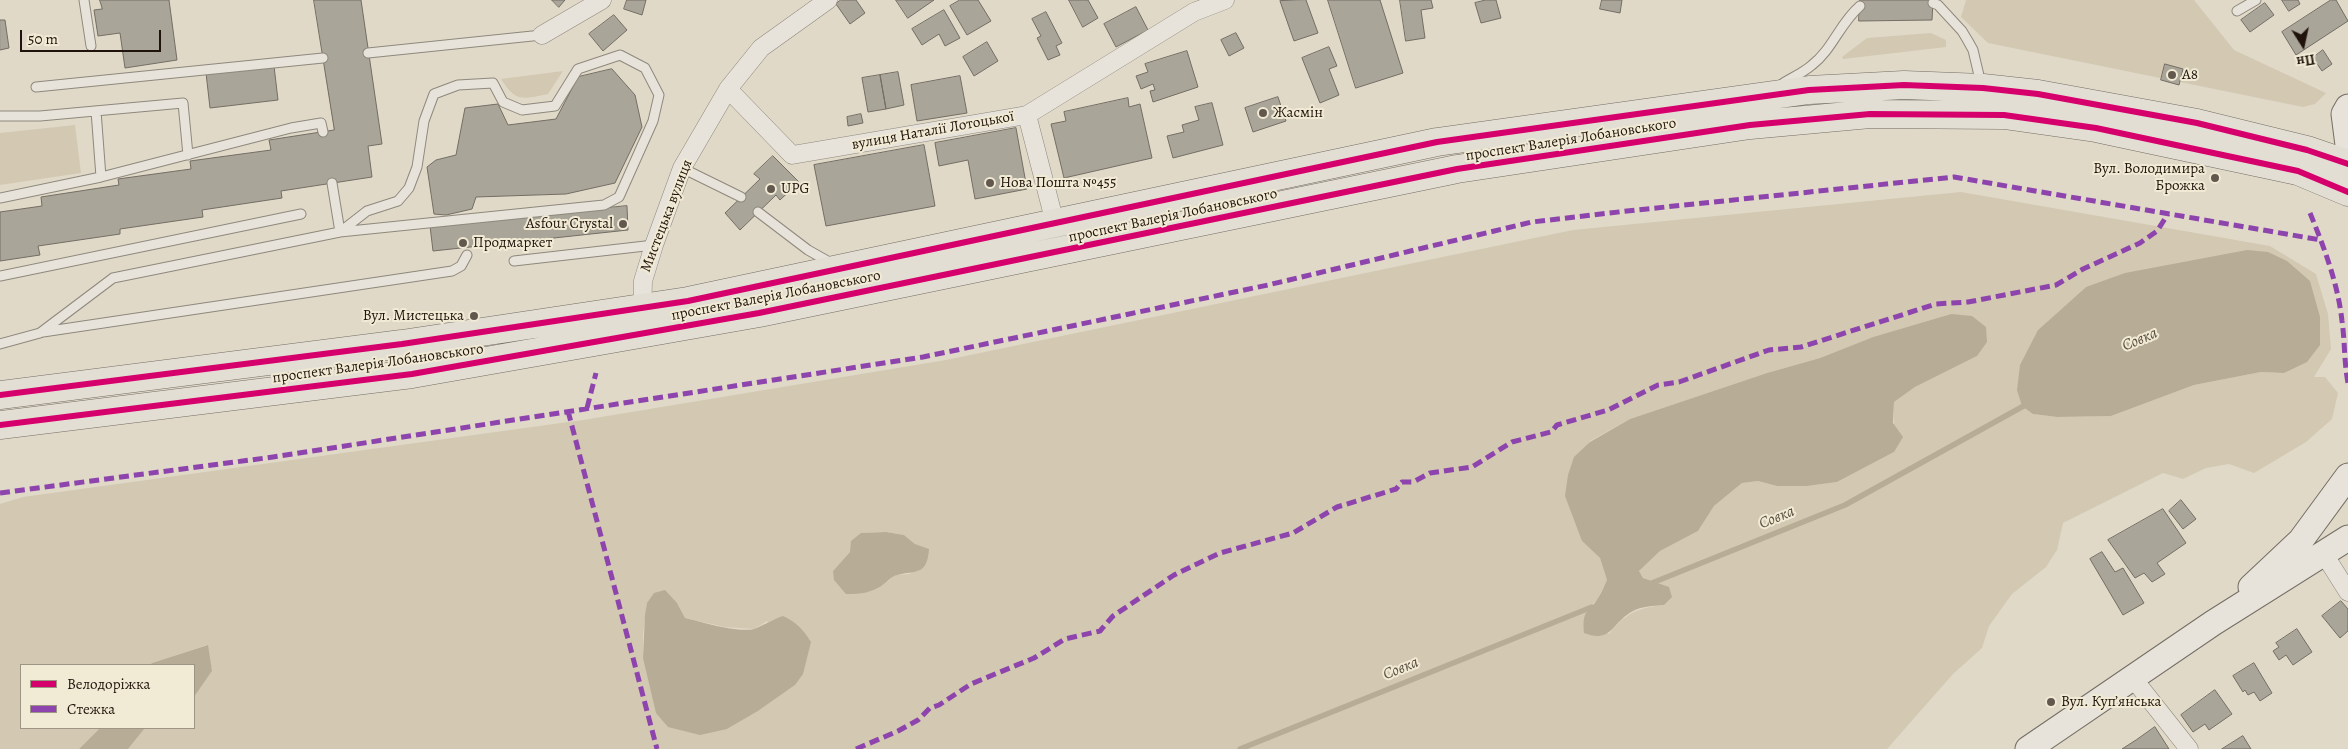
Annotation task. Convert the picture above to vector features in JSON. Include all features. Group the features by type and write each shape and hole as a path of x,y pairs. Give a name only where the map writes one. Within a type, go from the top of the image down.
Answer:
{"main road":[{"name":"проспект Валерія Лобановського","path":"0,425 412,374 643,321 688,300 1437,142 1809,90 1904,85 1983,88 2038,94 2197,123 2307,150 2348,164"},
{"path":"2348,107 2344,114 2348,145"},
{"name":"проспект Валерія Лобановського","path":"0,395 402,344 643,321 759,313 1457,169 1750,125 1870,114 2004,115 2096,128 2298,171 2348,192"},
{"path":"2213,623 2301,540 2348,476"},
{"path":"2028,749 2213,623 2348,538"}],"street":[{"path":"542,36 602,0"},
{"name":"Мистецька вулиця","path":"643,321 643,281 682,168 728,89 761,48 828,0"},
{"name":"вулиця Наталії Лотоцької","path":"728,89 792,155 1027,115 1194,12 1225,0"},
{"path":"1027,115 1055,223"},
{"path":"2324,554 2348,592"},
{"path":"2132,677 2189,749"}],"lane":[{"path":"84,0 90,46"},
{"path":"2237,10 2256,0"},
{"path":"1933,3 1962,31 1973,50 1983,88"},
{"path":"1763,96 1813,65 1832,43 1847,17 1860,6"},
{"path":"368,53 542,36"},
{"path":"40,333 113,278 340,232 604,205 619,197 653,120 659,96 645,68 620,55 578,69 555,106 522,110 503,102 493,83 458,85 434,94 424,121 417,167 409,188 398,201 367,211 340,232"},
{"path":"36,87 323,58"},
{"path":"0,116 96,111 184,103 188,155"},
{"path":"96,111 101,177"},
{"path":"0,198 101,177 321,123 323,132"},
{"path":"682,168 741,197"},
{"path":"332,183 340,232"},
{"path":"758,212 808,250 840,268"},
{"path":"0,276 301,214"},
{"path":"514,261 654,245"},
{"path":"0,344 40,333 452,271 461,266 467,255"}],"shaded area":[{"path":"1966,0 2194,0 2234,50 2326,93 2315,104 2303,107 1988,43 1961,17"},
{"path":"1931,33 1946,40 1946,47 1843,59 1842,57 1867,38"},
{"path":"563,71 548,94 526,98 516,96 506,87 501,79"},
{"path":"75,125 81,173 0,185 0,133"},
{"path":"1961,192 2270,246 2316,274 2328,314 2331,349 2314,377 2325,377 2338,393 2332,419 2306,442 2254,473 2229,464 2206,468 2183,479 2163,473 2063,523 2057,550 2046,567 2012,594 1989,626 1982,648 1953,674 1887,749 128,749 144,729 195,729 195,696 212,671 207,645 151,664 20,664 20,729 99,729 79,749 0,749 0,504 23,497 583,420 946,360 1573,230","holes":["2247,250 2284,373 2261,372 2194,385 2111,416 2057,417 2033,414 2038,330 2086,287","1951,314 1977,356 1915,387 1894,402 1894,452 1837,482 1807,486 1777,486 1758,481 1742,483 1714,506 1698,531 1660,551 1639,571 1643,578 1654,582 1664,605 1639,610 1627,616 1609,634 1587,609 1597,600 1607,580 1600,558 1582,541 1590,441 1630,419 1767,373 1820,358 1873,337","886,532 904,535 915,544 928,549 910,574 895,575 883,585 833,571 850,552 861,533","677,603 685,618 725,627 754,629 767,621 795,685 758,711 727,729 643,658 643,635 647,604"]}],"water":[{"path":"2247,250 2268,252 2287,261 2310,281 2320,317 2320,345 2307,362 2284,373 2261,372 2194,385 2111,416 2057,417 2033,414 2022,406 2017,390 2020,365 2038,330 2086,287 2125,273"},
{"path":"1951,314 1972,316 1986,327 1987,342 1977,356 1915,387 1894,402 1893,423 1903,437 1894,452 1837,482 1807,486 1777,486 1758,481 1742,483 1714,506 1698,531 1660,551 1639,571 1643,578 1669,587 1672,597 1664,605 1644,607 1633,611 1606,634 1601,636 1584,633 1586,612 1599,596 1607,580 1600,558 1582,541 1565,496 1568,475 1574,457 1590,442 1630,419 1767,373 1820,358 1873,337"},
{"path":"886,532 904,535 915,544 929,549 926,564 915,572 893,576 880,587 871,591 846,594 834,580 833,571 850,552 851,541 861,533"},
{"path":"665,590 677,603 685,618 738,630 754,629 783,616 792,621 811,642 803,674 795,685 758,711 727,729 700,735 668,727 656,713 643,658 647,603 654,593"},
{"path":"208,645 212,671 195,696 195,664 152,663"},
{"path":"99,729 144,729 128,749 79,749"}],"building":[{"path":"100,0 169,0 177,60 125,68 120,33 98,36 94,10 102,9"},
{"path":"314,0 361,0 382,144 368,146 372,177 281,191 282,198 202,210 203,217 120,229 120,234 38,246 40,255 0,261 0,212 42,206 41,197 119,185 118,179 191,169 190,161 271,150 269,140 334,130"},
{"path":"552,0 565,0 559,7"},
{"path":"627,0 646,0 642,15 624,9"},
{"path":"841,0 856,0 865,13 850,24 836,4"},
{"path":"896,0 934,0 908,18"},
{"path":"960,0 978,0 991,21 967,35 950,6"},
{"path":"1069,0 1088,0 1098,18 1083,27"},
{"path":"1306,0 1318,33 1294,41 1280,1"},
{"path":"1328,0 1380,0 1403,73 1356,88"},
{"path":"1400,0 1431,0 1433,8 1421,10 1425,38 1406,41"},
{"path":"1496,0 1501,18 1481,23 1475,3"},
{"path":"1602,0 1622,0 1620,13 1600,9"},
{"path":"1860,0 1933,0 1932,20 1859,21"},
{"path":"2282,0 2298,0 2300,4 2289,11"},
{"path":"2331,0 2336,0 2348,21 2296,55 2282,32"},
{"path":"2265,3 2274,15 2250,32 2241,20"},
{"path":"1136,7 1148,30 1116,47 1104,24"},
{"path":"944,10 960,38 945,46 939,34 922,45 912,29"},
{"path":"1046,12 1062,43 1056,46 1060,55 1048,60 1037,38 1041,36 1032,19"},
{"path":"614,15 627,30 603,51 589,34"},
{"path":"0,20 5,20 9,48 0,50"},
{"path":"1236,33 1244,48 1229,56 1221,40"},
{"path":"987,42 998,61 974,76 963,57"},
{"path":"1329,47 1337,66 1329,69 1339,95 1320,103 1302,58"},
{"path":"2323,50 2332,64 2322,71 2313,58"},
{"path":"1187,51 1198,87 1153,102 1150,91 1155,90 1153,84 1141,89 1136,76 1148,72 1145,64"},
{"name":"А8","path":"2165,64 2183,69 2179,85 2161,80"},
{"path":"274,66 278,100 210,108 206,73"},
{"path":"612,69 635,95 642,127 615,183 566,194 476,197 472,209 446,215 434,214 427,167 436,160 456,155 465,108 498,104 508,125 556,119 578,77"},
{"path":"898,72 904,105 886,109 880,75"},
{"path":"880,75 886,109 868,112 862,78"},
{"path":"960,76 967,113 917,121 911,85"},
{"path":"1278,97 1286,121 1253,132 1245,108"},
{"path":"1128,98 1129,107 1140,104 1152,158 1064,178 1051,124 1066,121 1064,112"},
{"path":"1212,103 1223,145 1173,158 1167,136 1184,132 1182,125 1199,120 1195,107"},
{"path":"861,114 863,123 848,126 847,117"},
{"path":"1016,128 1027,189 975,199 968,160 939,166 935,143"},
{"path":"924,145 935,206 826,226 814,165"},
{"name":"UPG","path":"773,156 799,182 780,200 776,195 740,230 725,213 760,179 754,174"},
{"path":"627,206 628,230 433,251 430,226"},
{"path":"2181,500 2196,519 2183,529 2169,511"},
{"path":"2163,509 2186,543 2157,563 2165,574 2152,582 2144,573 2135,578 2108,540"},
{"path":"2102,552 2115,572 2123,568 2144,603 2123,615 2090,559"},
{"path":"2341,601 2348,609 2348,631 2340,638 2322,616"},
{"path":"2297,629 2312,652 2293,665 2286,655 2279,660 2273,651 2279,647 2276,643"},
{"path":"2254,663 2272,693 2260,701 2254,692 2248,695 2245,690 2243,692 2233,676"},
{"path":"2215,690 2232,714 2209,730 2205,724 2193,732 2181,715"},
{"path":"2155,727 2169,749 2122,749 2136,740"},
{"path":"2243,736 2251,749 2222,749"}],"waterway":[{"name":"Совка","path":"1647,585 1845,505 2029,403"},
{"name":"Совка","path":"1240,749 1592,607"}],"marked path":[{"path":"0,493 273,457 923,357 1268,285 1532,222 1627,211 1954,177 2321,240"},
{"path":"2310,213 2325,252 2337,293 2343,329 2348,383"},
{"path":"856,749 918,720 930,708 939,705 971,684 1034,658 1065,639 1100,631 1113,616 1174,575 1220,553 1293,533 1337,507 1396,489 1402,482 1413,482 1430,473 1472,467 1512,442 1551,432 1557,425 1608,410 1658,385 1679,382 1769,350 1801,347 1936,304 1968,302 2056,285 2083,269 2140,243 2157,231 2168,214"},
{"path":"587,408 596,373"},
{"path":"568,411 657,749"}],"cycle path":[{"path":"0,395 402,344 688,301 1437,142 1809,90 1904,85 1983,88 2038,94 2197,123 2307,150 2348,164"},
{"path":"0,425 412,374 759,313 1457,169 1750,125 1870,114 2004,115 2096,128 2298,171 2348,192"}],"place":[{"name":"А8","path":"2172,75"},
{"name":"Жасмін","path":"1263,113"},
{"name":"Вул. Володимира Брожка","path":"2215,178"},
{"name":"Нова Пошта №455","path":"990,183"},
{"name":"UPG","path":"771,189"},
{"name":"Asfour Crystal","path":"623,224"},
{"name":"Продмаркет","path":"463,243"},
{"name":"Вул. Мистецька","path":"474,316"},
{"name":"Вул. Куп’янська","path":"2051,702"}]}
